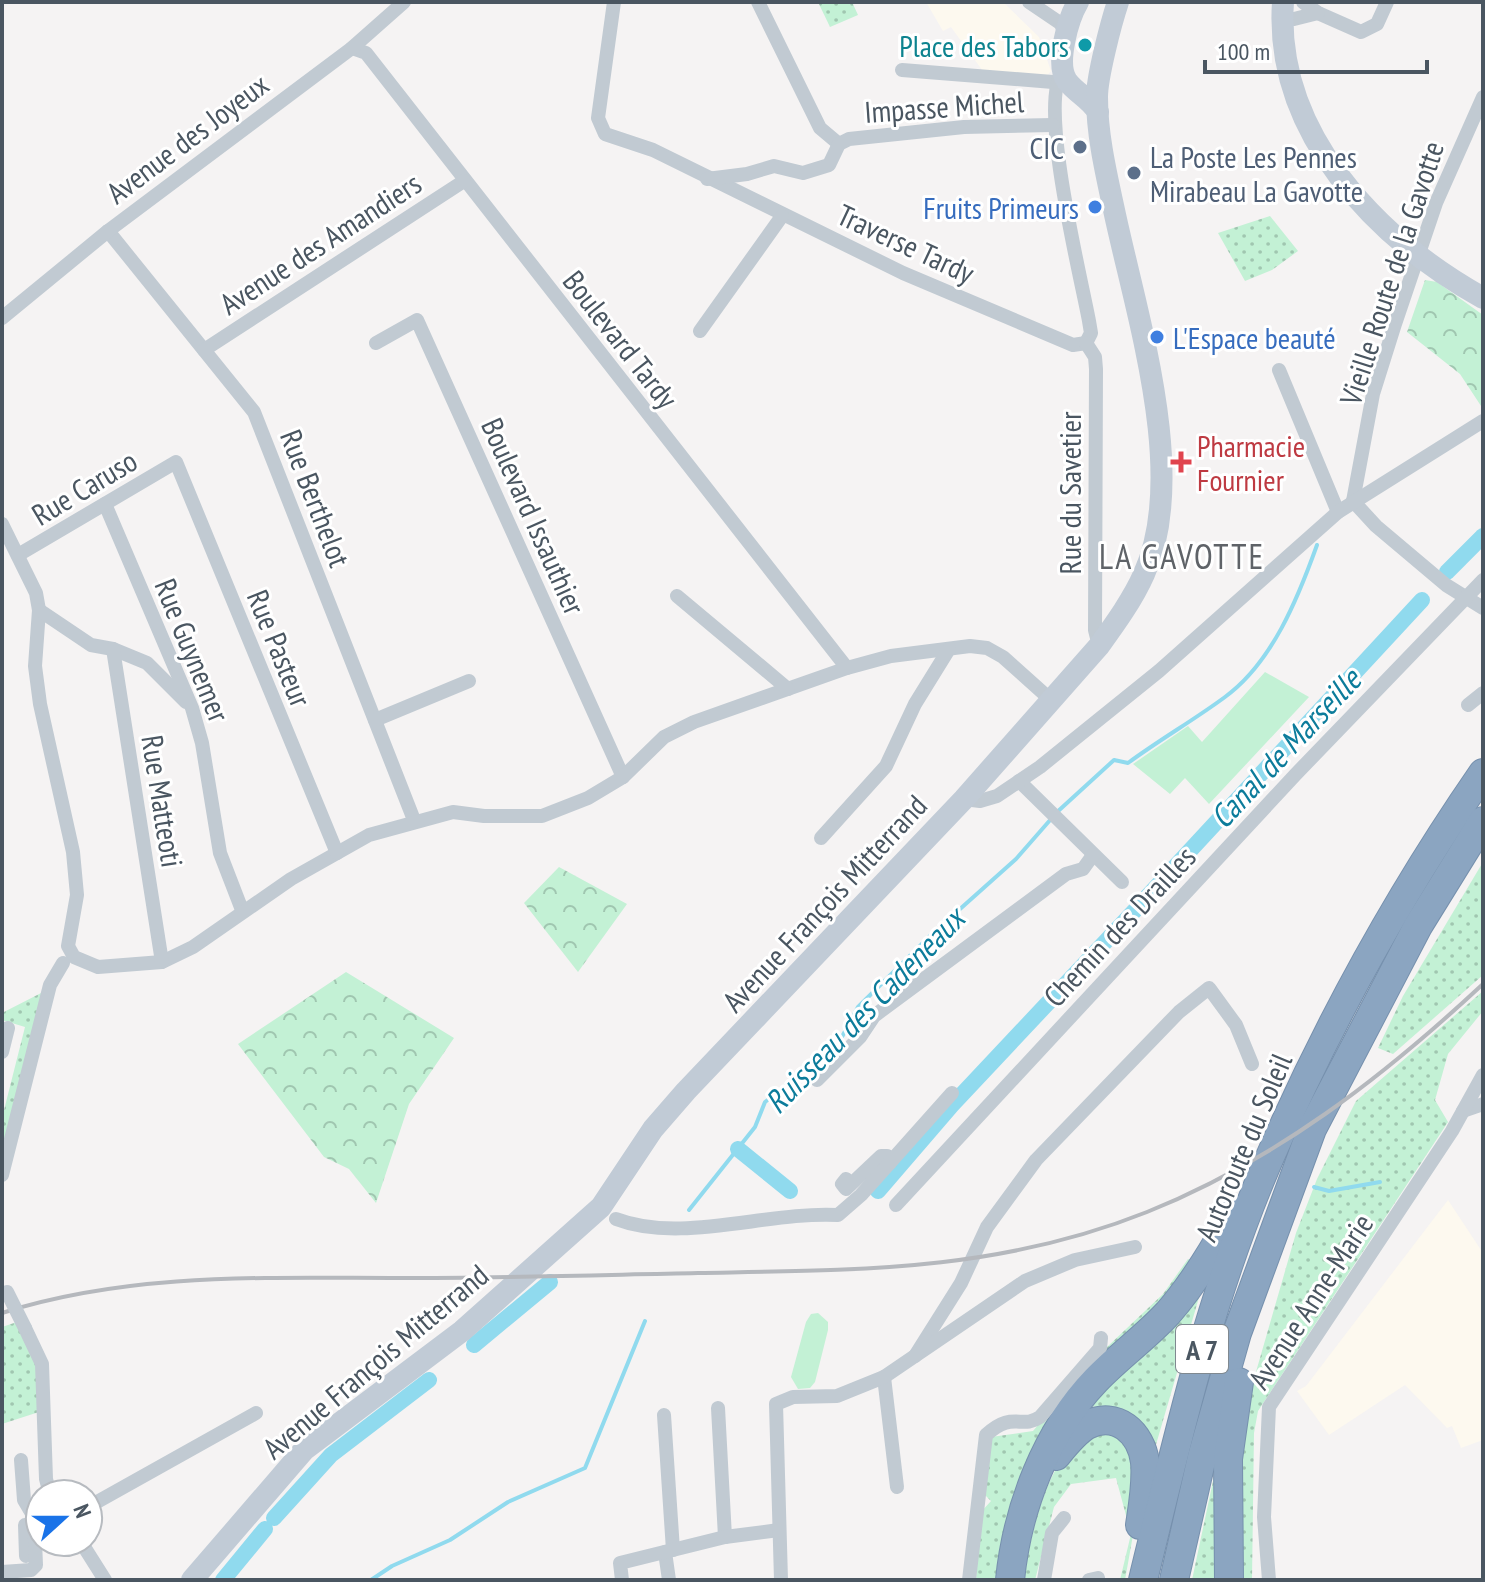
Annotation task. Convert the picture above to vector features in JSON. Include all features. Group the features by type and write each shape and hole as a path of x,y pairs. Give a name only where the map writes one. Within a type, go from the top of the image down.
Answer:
{"highway":[{"name":"Autoroute du Soleil","path":"1143,1580 1205,1338 1254,1198 1284,1126 1396,907 1483,773"},
{"name":"Autoroute du Soleil","path":"1174,1580 1216,1402 1237,1333 1312,1129 1418,926 1483,821"},
{"path":"1010,1580 1021,1519 1056,1434 1076,1403 1166,1315 1194,1281 1284,1126"},
{"path":"1229,1580 1230,1427 1253,1321 1293,1179"},
{"path":"1037,1478 1086,1426 1108,1419 1128,1428 1141,1446 1145,1477 1133,1580"}],"main road":[{"path":"1073,82 1067,34 1078,2"},
{"path":"1293,5 1285,63 1300,113 1344,185 1418,258 1483,298"},
{"path":"1073,82 1114,6"},
{"name":"Avenue François Mitterrand","path":"192,1580 304,1450 462,1331 601,1207 653,1129 686,1091 964,799 1099,646 1145,573 1158,525 1163,475 1159,420 1101,148 1098,112 1073,82"}],"street":[{"name":"Avenue des Joyeux","path":"2,318 108,231 352,48 404,2"},
{"path":"614,2 599,126 605,134 653,150 706,179"},
{"name":"Impasse Michel","path":"758,2 820,128 839,144"},
{"path":"1029,2 1060,23 1067,34"},
{"path":"1293,5 1361,32 1377,24 1387,2"},
{"name":"Boulevard Tardy","path":"352,48 366,53 847,668"},
{"path":"902,70 1073,82"},
{"path":"1054,102 1073,82"},
{"name":"Rue du Savetier","path":"1073,82 1054,102 1053,125 1091,333 1086,343 1095,357 1095,630 1099,646"},
{"name":"Vieille Route de la Gavotte","path":"1353,501 1373,394 1436,203 1483,97"},
{"name":"Impasse Michel","path":"706,179 747,174 774,166 803,173 829,165 839,144 849,139 964,127 1053,125"},
{"name":"Traverse Tardy","path":"706,179 1053,337 1077,346 1086,343"},
{"name":"Avenue des Amandiers","path":"204,350 464,181"},
{"path":"700,331 782,216"},
{"name":"Rue Berthelot","path":"108,231 254,412 414,820"},
{"name":"Boulevard Issauthier","path":"376,343 417,320 623,777"},
{"path":"1279,370 1338,512"},
{"path":"964,799 980,801 997,796 1019,781 1159,671 1338,512 1483,421"},
{"name":"Rue Caruso","path":"18,555 176,462"},
{"name":"Rue Pasteur","path":"176,462 337,853"},
{"path":"1353,501 1376,526 1446,585 1469,596 1483,608"},
{"name":"Rue Guynemer","path":"105,504 192,708 220,853 242,910"},
{"path":"2,524 18,555 39,610 35,666 40,704 73,852 77,895 68,946 74,957 98,967 162,962 193,947 242,910 369,835 414,820 453,812 484,816 542,816 588,798 623,777 664,737 694,722 847,668 891,656 987,648 1003,657 1051,700"},
{"name":"Chemin des Drailles","path":"896,1205 1296,774 1483,580"},
{"path":"677,596 788,689"},
{"path":"39,610 91,645 113,649 147,663 192,708"},
{"name":"Rue Matteoti","path":"113,649 162,962"},
{"path":"821,838 886,766 915,704 949,649"},
{"path":"375,720 469,681"},
{"path":"1468,705 1483,693"},
{"path":"1019,781 1122,882"},
{"path":"817,1080 860,1037 874,1016 1066,874 1083,869 1093,855"},
{"path":"2,1175 50,985 63,963"},
{"path":"914,1357 961,1283 987,1227 1036,1160 1179,1012 1209,988 1236,1025 1252,1064"},
{"path":"2,1052 8,1028"},
{"name":"Avenue Anne-Marie","path":"1269,1580 1264,1488 1269,1407 1463,1111 1483,1075"},
{"path":"616,1219 673,1229 795,1215 838,1215 861,1195 952,1093"},
{"path":"1463,1111 1483,1104"},
{"path":"846,1179 842,1184 846,1189 881,1156 887,1156 890,1163"},
{"path":"781,1580 776,1404 793,1397 837,1396 884,1377 1013,1288 1075,1260 1135,1247"},
{"path":"4,1287 42,1364 46,1478"},
{"path":"969,1580 986,1435 1003,1421 1030,1422 1040,1417 1100,1348 1101,1338"},
{"path":"884,1377 897,1487"},
{"path":"718,1408 725,1537"},
{"path":"104,1498 256,1413"},
{"path":"664,1415 669,1580"},
{"path":"2,1572 27,1571 36,1565 34,1517 24,1500 21,1460"},
{"path":"1044,1580 1052,1533 1064,1518"},
{"path":"622,1580 620,1563 725,1537 779,1530"},
{"path":"26,1558 27,1571"},
{"path":"91,1558 105,1580"}],"shaded area":[{"path":"926,2 1003,2 1039,37 1051,71 1044,79 985,74 951,27 943,31"},
{"path":"1448,1200 1483,1253 1483,1440 1461,1448 1452,1426 1447,1428 1405,1385 1329,1435 1297,1391 1306,1386"}],"green space":[{"path":"818,2 852,2 858,15 830,27"},
{"path":"1270,216 1298,251 1272,270 1245,281 1218,233"},
{"path":"1425,280 1437,282 1483,315 1483,409 1460,374 1407,332"},
{"path":"1265,672 1309,697 1209,804 1185,778 1170,794 1133,764 1188,726 1202,742"},
{"path":"1483,862 1483,975 1393,1054 1378,1048 1403,996"},
{"path":"559,867 627,904 578,972 524,903"},
{"path":"346,972 454,1038 409,1104 376,1203 349,1169 324,1157 238,1044"},
{"path":"45,991 2,1166 2,1118 25,1027 2,1020 2,1013"},
{"path":"1483,991 1483,1011 1448,1054 1435,1100 1448,1122 1258,1411 1254,1433 1252,1580 1239,1580 1237,1488 1245,1410 1296,1233 1317,1179 1356,1101"},
{"path":"1188,1259 1198,1263 1089,1376 997,1580 976,1580 980,1513 991,1501 982,1492 991,1437 1033,1431 1088,1365 1163,1294"},
{"path":"1200,1294 1155,1448 1109,1409 1085,1405"},
{"path":"818,1313 828,1322 828,1330 815,1382 810,1388 798,1389 791,1377 806,1322 811,1314"},
{"path":"20,1321 37,1362 42,1411 2,1424 2,1327"},
{"path":"1108,1428 1134,1446 1133,1535 1125,1580 1120,1580 1131,1534 1116,1478 1071,1484 1054,1507 1035,1580 1024,1580 1035,1525 1056,1468 1082,1438"},
{"path":"1220,1448 1224,1580 1192,1580"}],"waterway":[{"name":"Canal de Marseille","path":"1447,572 1483,536"},
{"name":"Ruisseau des Cadeneaux","path":"1056,813 1114,760 1128,763 1242,683 1282,628 1317,545"},
{"name":"Canal de Marseille","path":"1147,897 1422,600"},
{"name":"Ruisseau des Cadeneaux","path":"689,1210 755,1127 765,1102 836,1048 858,1007 932,934 1016,859 1051,819"},
{"name":"Canal de Marseille","path":"878,1191 952,1105 1138,907"},
{"path":"738,1149 790,1191"},
{"path":"1314,1187 1329,1191 1380,1182"},
{"path":"474,1345 550,1282"},
{"name":"Ruisseau des Cadeneaux","path":"371,1580 392,1566 450,1540 508,1502 585,1468 645,1321"},
{"path":"274,1518 331,1455 429,1380"},
{"path":"223,1580 265,1529"}],"railway":[{"path":"2,1313 100,1290 199,1280 814,1271 926,1264 1036,1246 1091,1232 1147,1212 1240,1168 1326,1114 1366,1084 1483,984"}],"place":[{"name":"Place des Tabors","path":"1085,45"},
{"name":"CIC","path":"1080,147"},
{"name":"La Poste Les Pennes Mirabeau La Gavotte","path":"1134,173"},
{"name":"Fruits Primeurs","path":"1095,207"},
{"name":"L'Espace beauté","path":"1157,337"},
{"name":"Pharmacie Fournier","path":"1181,462"}],"district":[{"name":"LA GAVOTTE","path":"1182,556"}]}
